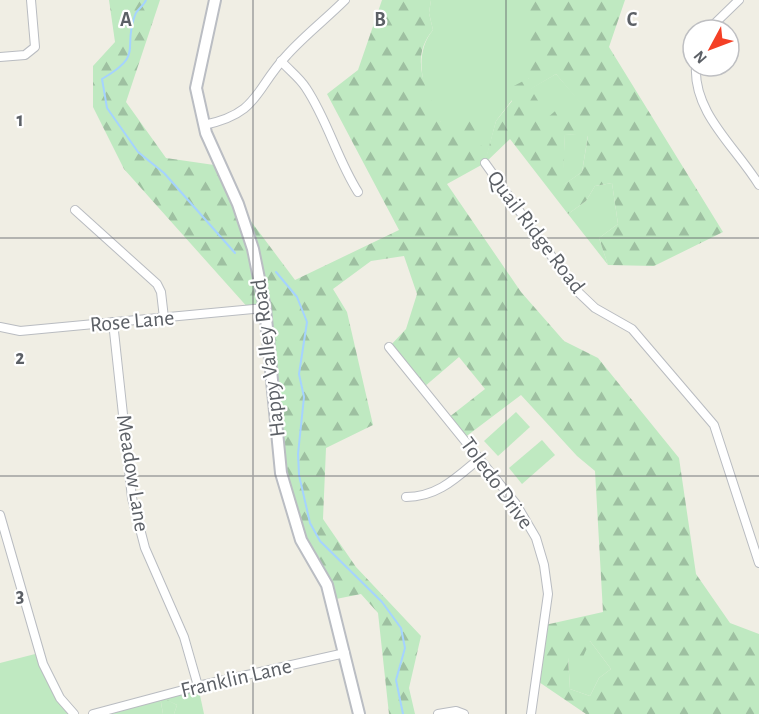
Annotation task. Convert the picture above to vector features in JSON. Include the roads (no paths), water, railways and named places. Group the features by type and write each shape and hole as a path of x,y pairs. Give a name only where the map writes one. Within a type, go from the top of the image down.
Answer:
{"street":[{"path":"0,57 25,55 35,47 31,0"},
{"name":"Happy Valley Road","path":"215,0 196,88 204,125 238,204 253,249 265,308 281,473 301,540 327,585 359,714"},
{"path":"204,125 227,120 246,109 257,98 280,62 345,0"},
{"path":"720,18 738,0"},
{"path":"280,62 305,86 358,192"},
{"path":"697,78 697,88 705,108 759,185"},
{"name":"Quail Ridge Road","path":"485,163 575,289 595,308 632,329 714,425 759,563"},
{"path":"75,210 157,284 161,292 164,318"},
{"name":"Rose Lane","path":"0,327 20,331 265,308"},
{"name":"Meadow Lane","path":"113,322 132,498 145,548 184,637 198,686"},
{"name":"Toledo Drive","path":"389,347 480,458 528,522 544,565 548,594 531,714"},
{"path":"406,497 418,497 445,488 480,458"},
{"path":"0,515 43,664 60,698 74,714"},
{"name":"Franklin Lane","path":"93,714 198,686 345,653"},
{"path":"438,714 456,711 464,714"}],"waterway":[{"path":"146,0 135,15 128,57 115,71 102,79 107,108 138,152 164,173 235,253"},
{"path":"276,272 297,297 307,322 299,374 304,397 298,454 299,475 310,523 320,541 382,602 401,628 405,648 396,680 403,714"}]}
